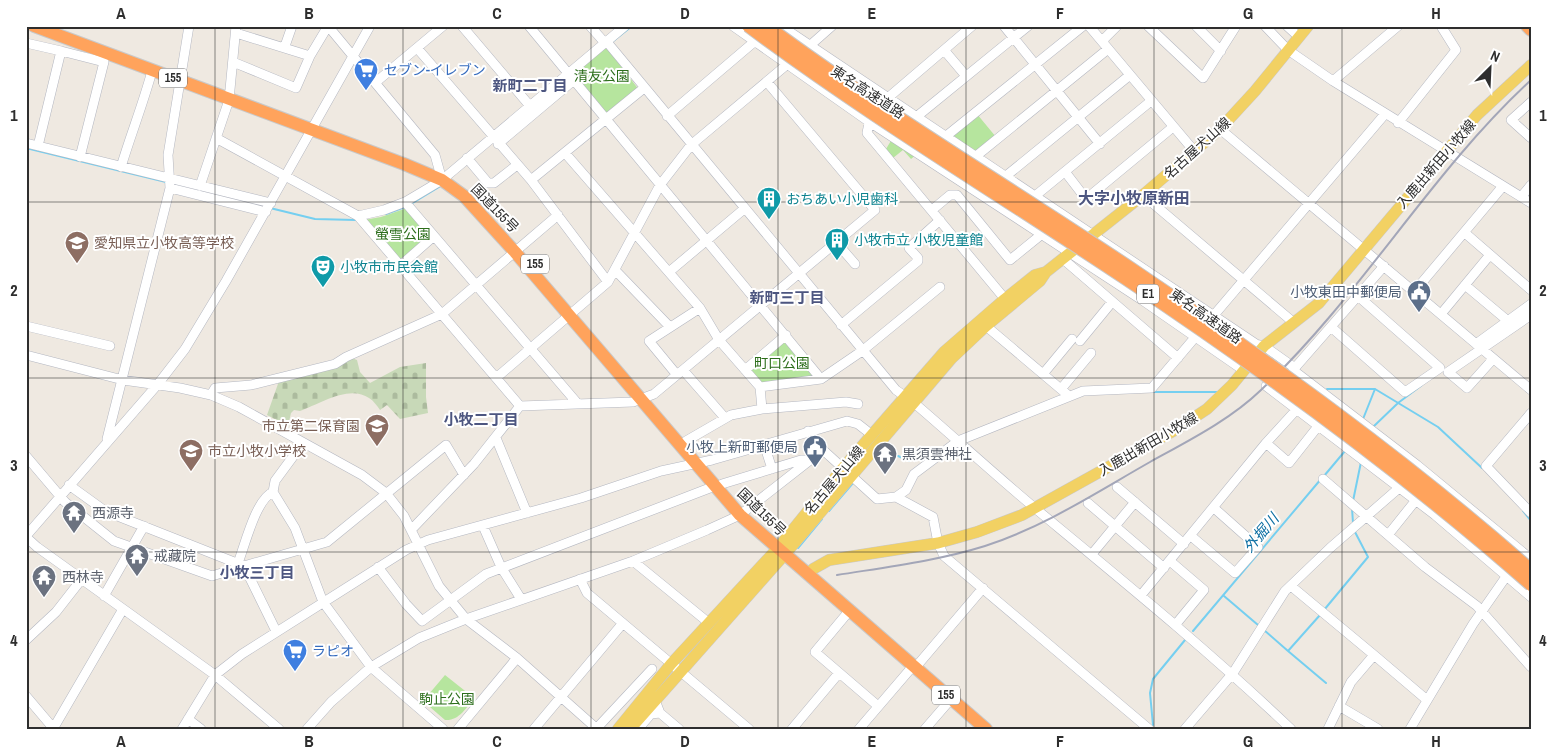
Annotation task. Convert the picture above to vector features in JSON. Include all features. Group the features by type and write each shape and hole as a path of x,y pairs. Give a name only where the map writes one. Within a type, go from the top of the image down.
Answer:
{"highway":[{"name":"国道155号","path":"34,26 152,71 181,78"},
{"name":"国道155号","path":"55,26 181,78 314,126 443,176 469,191 742,513 784,548 911,665 986,729"},
{"name":"東名高速道路","path":"767,26 838,76 1227,334 1371,440 1462,511 1531,570"},
{"path":"1527,26 1531,30"},
{"name":"東名高速道路","path":"748,29 831,86 1221,343 1394,471 1531,585"},
{"name":"国道155号","path":"645,398 686,441 700,462"},
{"name":"国道155号","path":"784,548 813,569 858,608 911,665"}],"main road":[{"name":"名古屋犬山線","path":"618,729 641,714 681,672 846,472 909,399 955,341 1035,276 1046,272 1195,152 1220,129 1308,26"},
{"name":"入鹿出新田小牧線","path":"813,569 829,560 938,543 977,532 1035,508 1183,425 1220,398 1264,346 1319,303 1445,152 1490,102 1531,65"},
{"name":"名古屋犬山線","path":"846,472 872,435 986,326 1040,282 1046,272"},
{"name":"名古屋犬山線","path":"630,729 671,664 784,548"}],"street":[{"path":"106,443 170,183 168,155 189,26"},
{"path":"285,46 292,26"},
{"path":"233,62 296,88 310,56 328,26 435,155 443,176"},
{"path":"279,729 215,675 81,580 26,537 158,384 185,349 268,208 370,26"},
{"path":"376,82 444,26"},
{"path":"462,26 530,106"},
{"path":"529,26 761,304 821,379"},
{"path":"590,26 896,390 958,440 1035,508 1142,594 1233,673 1291,729"},
{"path":"360,218 407,204 443,176 469,161 571,77 625,26"},
{"path":"733,26 748,29 754,42 868,121 1042,234 1112,302 1178,358"},
{"path":"780,26 885,98 1006,176 1256,344 1264,346 1295,368 1293,370 1528,553 1506,575 1481,612 1410,729"},
{"path":"496,378 573,314 608,282 660,185 691,145 832,26"},
{"path":"972,26 885,98 868,121 867,133 1005,299"},
{"path":"1004,26 1100,144"},
{"path":"915,118 1028,26"},
{"path":"945,137 1083,26"},
{"path":"1089,26 1195,152"},
{"path":"1102,41 1117,26"},
{"path":"1148,26 1203,78 1236,26"},
{"path":"1196,26 1221,51"},
{"path":"1265,26 1288,50 1333,81 1445,152 1531,202"},
{"path":"1287,26 1299,37"},
{"path":"1333,81 1398,26"},
{"path":"1398,123 1456,50 1441,26"},
{"path":"200,186 230,96 236,29 310,56"},
{"path":"26,42 104,62 80,157"},
{"path":"667,116 754,42"},
{"path":"417,48 495,141 531,180 608,282"},
{"path":"975,157 1108,49"},
{"path":"944,50 966,76"},
{"path":"38,146 61,51"},
{"path":"121,167 133,129 140,115 152,71"},
{"path":"1006,176 1130,75"},
{"path":"495,141 530,106 571,77"},
{"path":"520,406 578,404 645,398 680,372 876,210 767,82"},
{"path":"531,180 644,88"},
{"path":"1035,196 1151,101"},
{"path":"1531,102 1511,120 1531,138"},
{"path":"808,431 823,450 877,499 896,497 906,490 914,474 958,440 1084,391 1152,388 1385,114"},
{"path":"1066,172 1086,199 1173,127"},
{"path":"1220,129 1531,390"},
{"path":"216,138 286,175 360,218 520,406"},
{"path":"26,144 121,167 170,183 268,208"},
{"path":"565,153 636,232 700,308 719,340 760,387 762,408"},
{"path":"469,161 488,183 494,184 517,165"},
{"path":"170,183 200,186 268,208"},
{"path":"1521,197 1531,185"},
{"path":"1414,292 1503,186"},
{"path":"932,210 950,195 957,195 1010,260 1042,234"},
{"path":"1143,195 1293,322"},
{"path":"407,204 578,404"},
{"path":"669,272 744,209"},
{"path":"211,395 215,388 251,385 336,364 346,357 442,314 558,215"},
{"path":"841,325 918,260 909,248 940,220"},
{"path":"1465,233 1489,256 1531,290"},
{"path":"400,266 434,236"},
{"path":"836,242 854,264"},
{"path":"1066,256 1142,300 1243,370"},
{"path":"1441,314 1489,256"},
{"path":"1295,368 1384,266"},
{"path":"615,270 670,327"},
{"path":"1142,300 1157,277"},
{"path":"1465,285 1508,321"},
{"path":"760,387 821,379 862,351 940,287"},
{"path":"1331,327 1405,392 1440,368 1358,296"},
{"path":"1043,374 1112,302"},
{"path":"1493,359 1467,388 1448,372 1531,304"},
{"path":"700,308 650,341 725,418"},
{"path":"1479,347 1531,315"},
{"path":"26,326 110,346"},
{"path":"986,326 1069,396"},
{"path":"745,370 786,335"},
{"path":"1061,390 1091,353"},
{"path":"26,356 123,380 148,385 158,384 211,395 239,407 355,471 386,493 412,529 439,586 466,619 517,658 596,729 652,669"},
{"path":"1266,386 1435,515 1531,597"},
{"path":"686,441 725,418 762,408 846,402 858,404"},
{"path":"412,529 464,475 496,438 520,406"},
{"path":"1142,594 1266,442 1296,409"},
{"path":"1531,413 1486,466 1531,513"},
{"path":"182,729 215,675 276,631 378,567 419,544 527,513 661,471 847,421 858,424 872,435"},
{"path":"1266,442 1289,462 1319,425"},
{"path":"496,438 527,513"},
{"path":"303,443 274,481 273,492 292,522 323,602 371,667 443,729"},
{"path":"764,444 780,484"},
{"path":"26,456 60,497 114,541 212,576 241,564 302,550 327,542 446,445 464,475"},
{"path":"307,729 331,702 371,667 432,631 633,561 742,513 823,450"},
{"path":"422,621 486,574 501,567 719,485 801,460 810,460"},
{"path":"1185,729 1233,673 1265,621 1290,586 1399,488 1417,465"},
{"path":"1322,479 1425,567 1477,606 1531,667"},
{"path":"69,485 105,511 241,564 276,631"},
{"path":"1117,487 1184,544"},
{"path":"1435,515 1450,491"},
{"path":"241,564 258,511 266,495 273,492"},
{"path":"896,497 933,517 938,543 944,556 1148,729"},
{"path":"1388,535 1416,500"},
{"path":"1092,554 1135,502"},
{"path":"1088,503 1115,526 1204,590 1176,624"},
{"path":"1191,536 1235,573 1258,547 1214,508"},
{"path":"104,596 144,526"},
{"path":"483,526 501,567 521,599"},
{"path":"633,561 709,623"},
{"path":"378,567 432,631"},
{"path":"580,579 587,593 749,729"},
{"path":"26,640 56,612 81,580"},
{"path":"1290,586 1427,700"},
{"path":"859,729 911,665 983,588"},
{"path":"26,696 53,729 122,609"},
{"path":"850,610 815,652 878,706"},
{"path":"534,729 623,623"},
{"path":"1328,729 1351,682 1374,655"},
{"path":"458,729 517,658"},
{"path":"792,729 839,673"},
{"path":"925,729 951,699"},
{"path":"655,700 660,713 679,729"},
{"path":"1339,706 1378,729"},
{"path":"611,713 660,713"},
{"path":"638,729 641,714"},
{"path":"188,719 201,729"}],"green space":[{"name":"清友公園","path":"602,48 608,49 639,90 606,114 572,73"},
{"path":"977,114 996,137 976,153 950,136"},
{"path":"892,139 917,154 911,159 903,150 893,158 886,149"},
{"name":"螢雪公園","path":"407,208 430,235 402,261 364,220 381,217"},
{"name":"町口公園","path":"783,340 814,375 813,377 761,384 749,368"},
{"path":"349,357 357,360 360,372 370,383 400,367 426,363 428,413 400,419 387,405 380,410 369,398 353,393 334,397 300,411 294,410 291,413 288,426 267,415 279,381"},
{"name":"駒止公園","path":"445,675 474,698 462,713 450,720 445,720 423,701"}],"waterway":[{"path":"612,42 632,26"},
{"path":"26,148 166,182"},
{"path":"173,184 266,207"},
{"path":"411,204 439,187"},
{"path":"386,214 405,207"},
{"path":"270,208 315,219 356,220"},
{"name":"外掘川","path":"1398,403 1422,385"},
{"path":"1327,389 1375,389 1438,427 1482,468"},
{"name":"外掘川","path":"1363,419 1375,389"},
{"path":"1152,392 1217,392"},
{"path":"1373,427 1398,403"},
{"name":"外掘川","path":"1324,476 1345,451"},
{"path":"898,456 910,461"},
{"path":"1353,501 1361,462"},
{"name":"外掘川","path":"1193,631 1321,479"},
{"path":"829,511 853,483"},
{"path":"1352,508 1353,523"},
{"path":"1523,511 1531,521"},
{"path":"798,548 822,519"},
{"path":"1324,610 1368,557 1355,532"},
{"path":"1224,596 1258,625"},
{"path":"1264,630 1288,651 1320,615"},
{"name":"外掘川","path":"1153,725 1150,693 1153,679 1185,640"},
{"path":"1288,651 1326,683"}],"railway":[{"path":"837,575 949,556 1007,538 1070,508 1194,438 1236,411 1261,390 1297,354 1364,275 1460,154 1531,80"}],"place":[{"name":"セブン-イレブン","path":"366,91"},
{"name":"おちあい小児歯科","path":"769,220"},
{"name":"小牧市立 小牧児童館","path":"837,261"},
{"name":"愛知県立小牧高等学校","path":"77,264"},
{"name":"小牧市市民会館","path":"323,288"},
{"name":"小牧東田中郵便局","path":"1419,313"},
{"name":"市立第二保育園","path":"377,447"},
{"name":"小牧上新町郵便局","path":"815,468"},
{"name":"市立小牧小学校","path":"191,472"},
{"name":"黒須雲神社","path":"885,475"},
{"name":"西源寺","path":"74,534"},
{"name":"戒藏院","path":"137,577"},
{"name":"西林寺","path":"44,598"},
{"name":"ラピオ","path":"295,672"}],"district":[{"name":"新町二丁目","path":"530,86"},
{"name":"大字小牧原新田","path":"1134,198"},
{"name":"新町三丁目","path":"787,298"},
{"name":"小牧二丁目","path":"481,420"},
{"name":"小牧三丁目","path":"257,573"}]}
